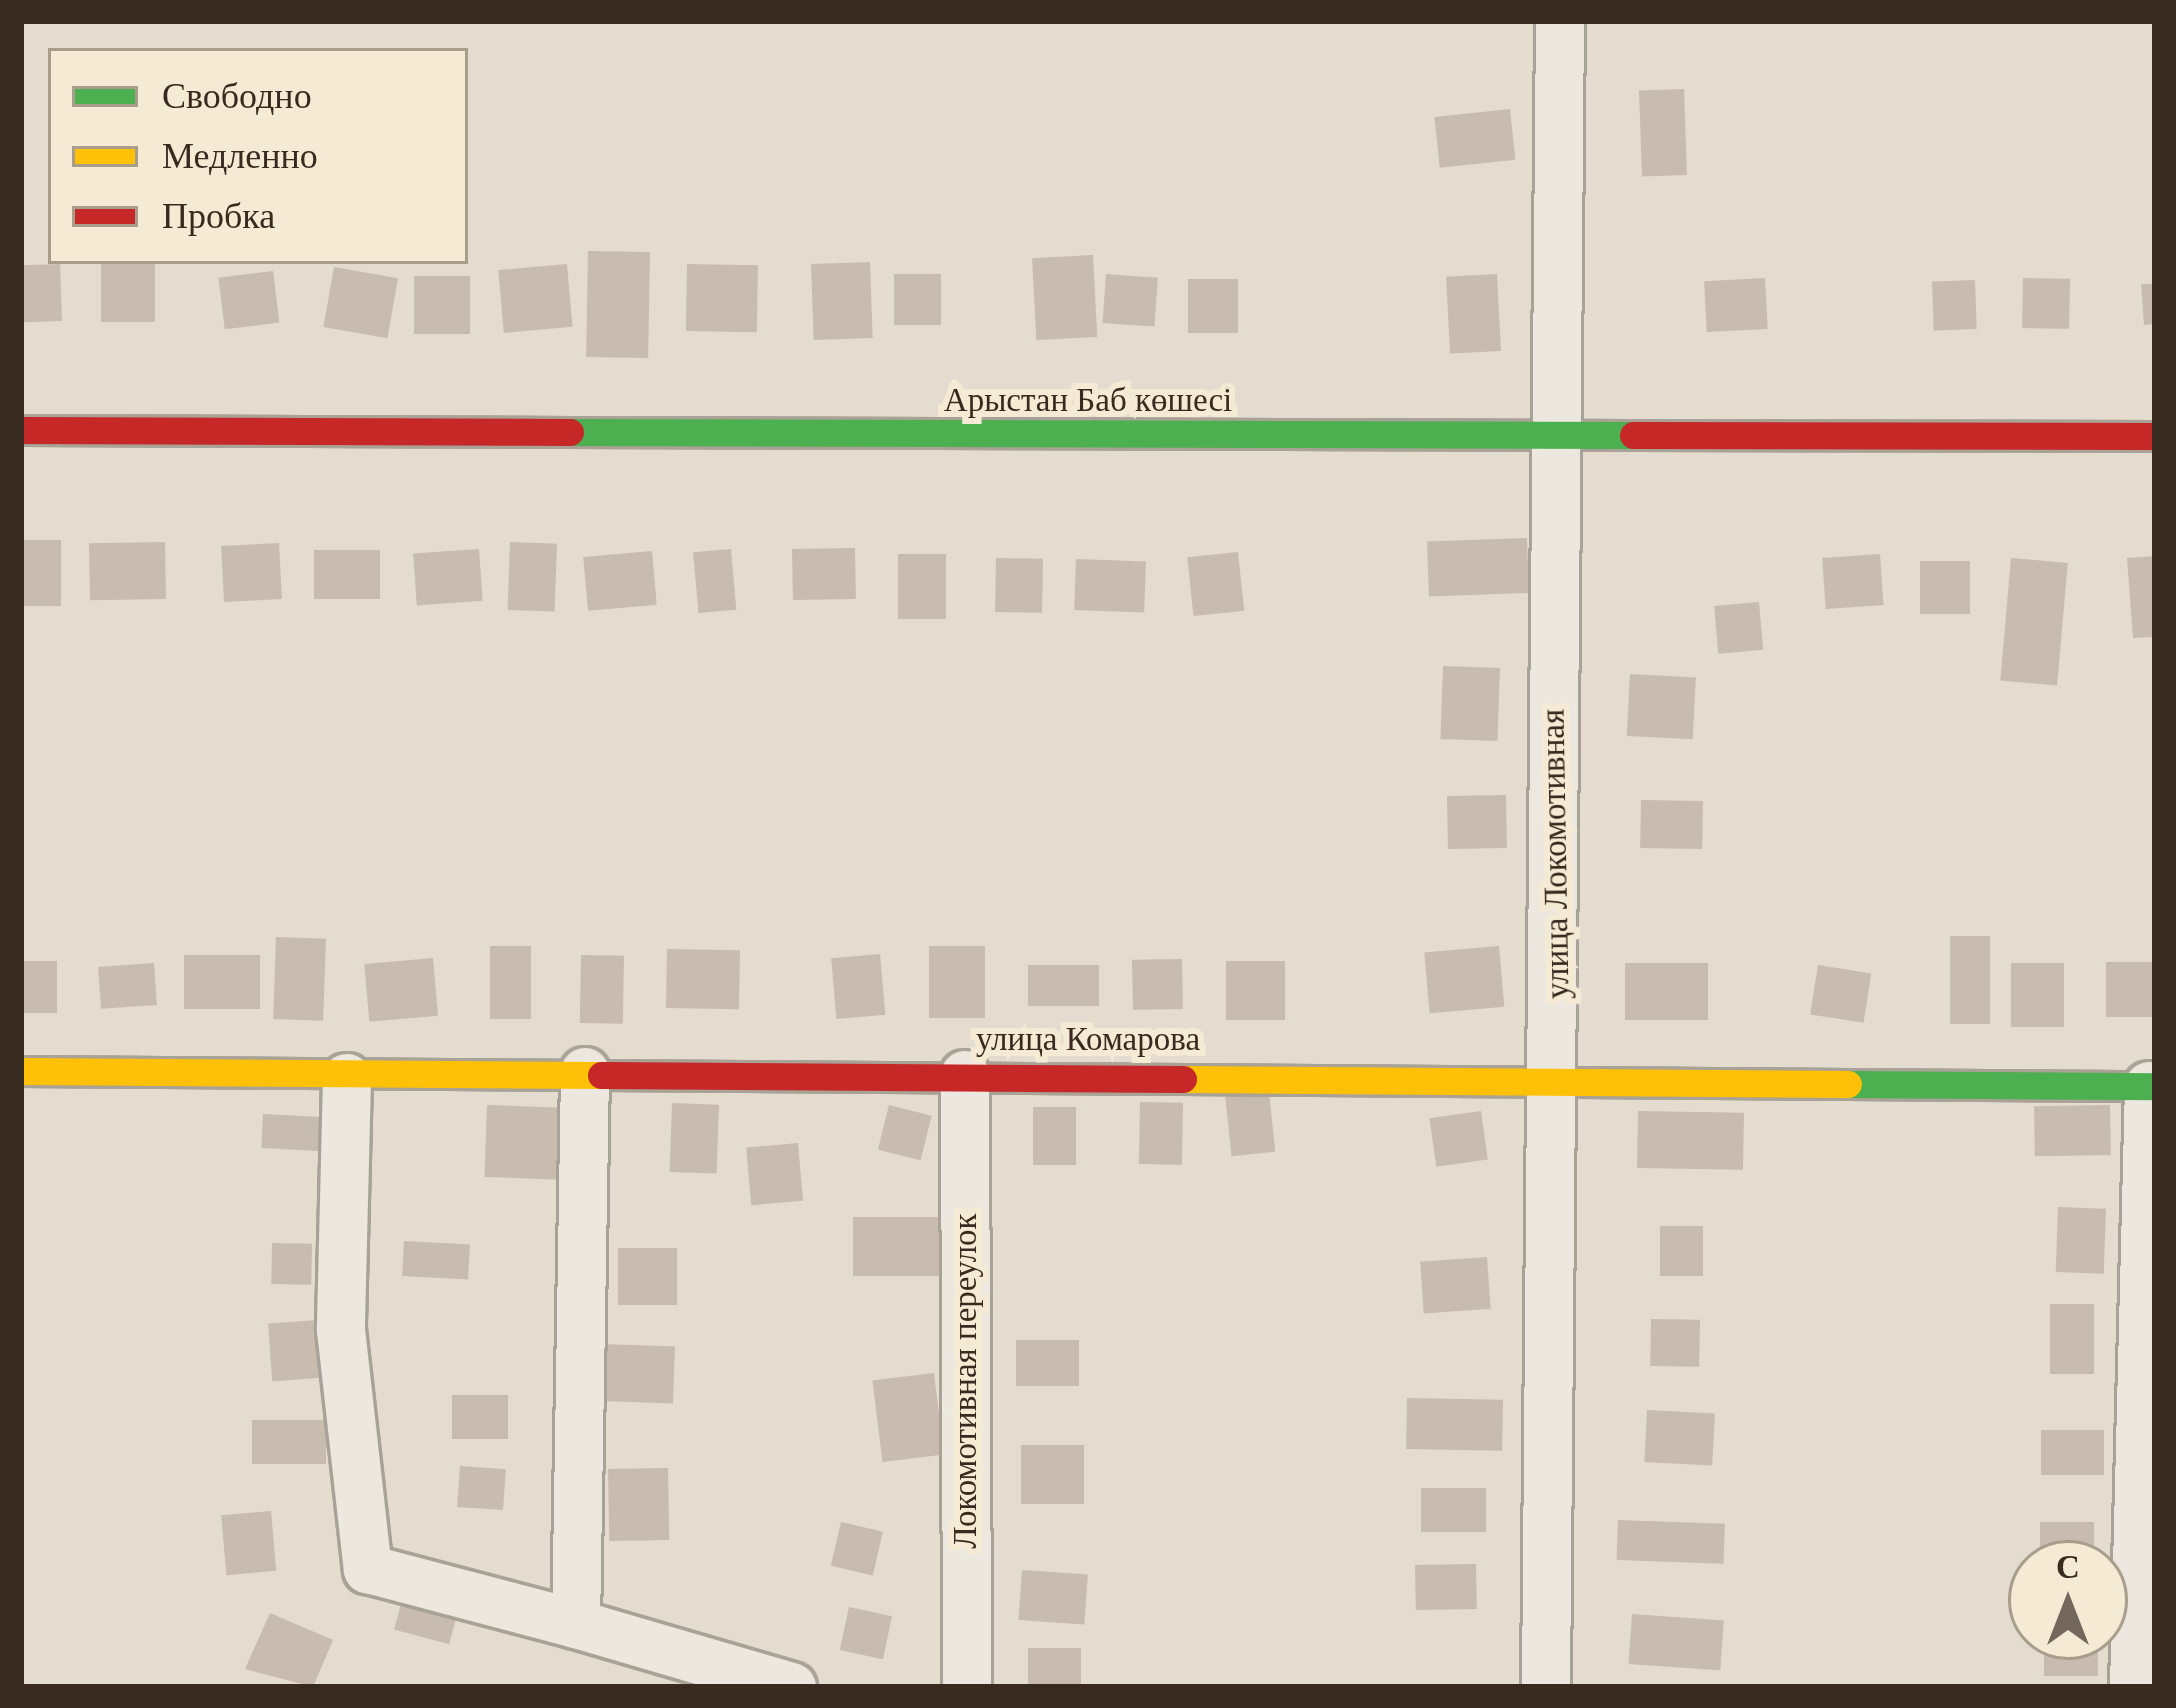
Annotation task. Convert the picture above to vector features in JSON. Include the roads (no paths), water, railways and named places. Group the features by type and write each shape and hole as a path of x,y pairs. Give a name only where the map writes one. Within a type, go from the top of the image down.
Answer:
{"street":[{"name":"улица Локомотивная","path":"1546,1687 1559,1079 1550,440 1560,21"},
{"name":"Арыстан Баб көшесі","path":"21,430 1550,440 2155,436"},
{"name":"улица Комарова","path":"21,1072 347,1078 585,1072 2152,1086"},
{"path":"576,1624 585,1072"},
{"name":"Локомотивная переулок","path":"965,1075 967,1687"},
{"path":"347,1078 341,1330 368,1569 792,1687"},
{"path":"2134,1687 2144,1628 2152,1086"}]}
